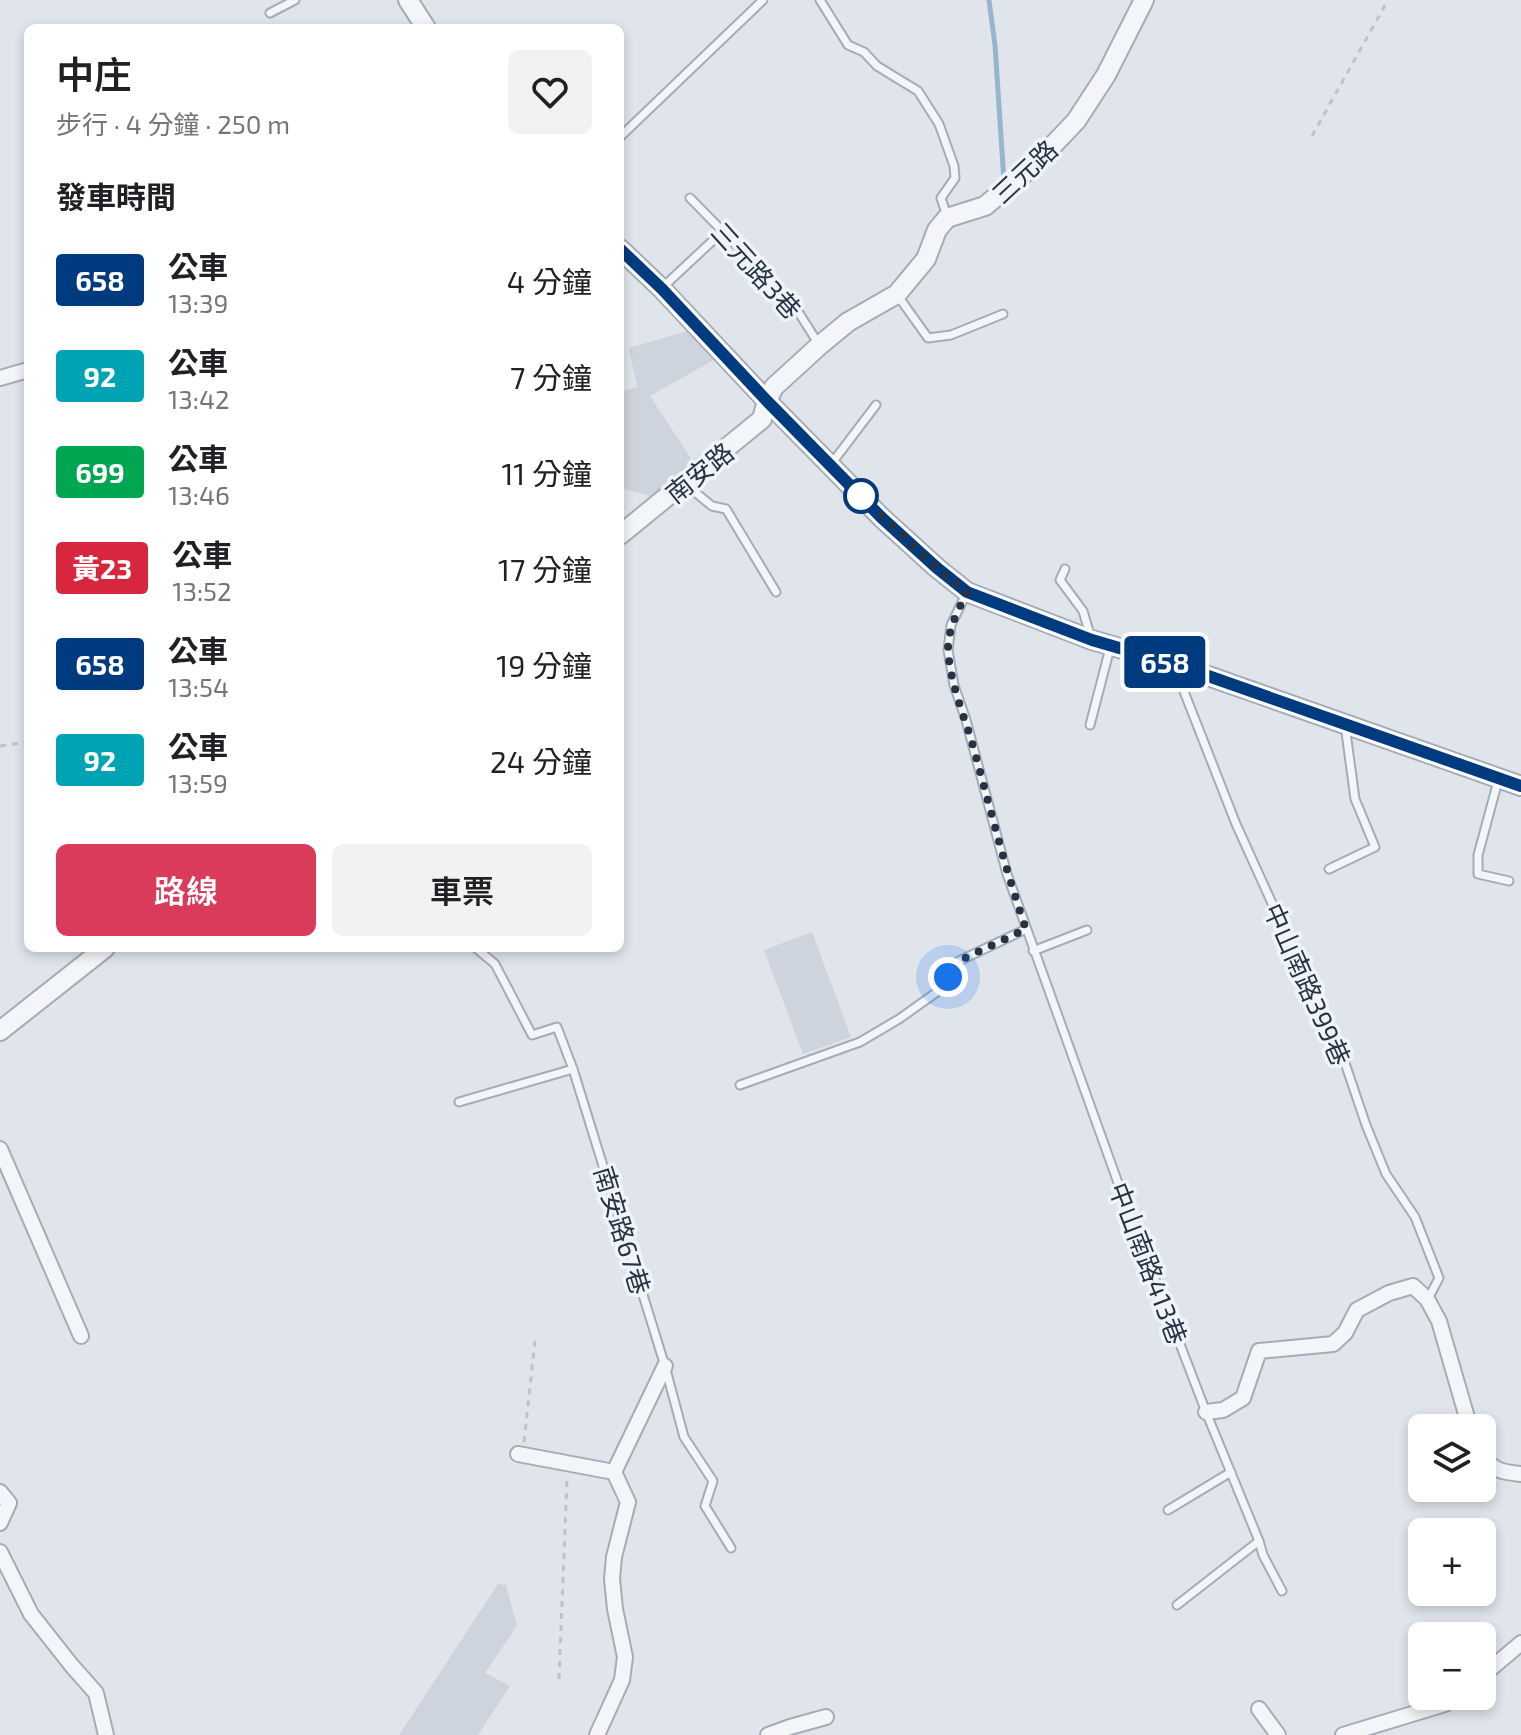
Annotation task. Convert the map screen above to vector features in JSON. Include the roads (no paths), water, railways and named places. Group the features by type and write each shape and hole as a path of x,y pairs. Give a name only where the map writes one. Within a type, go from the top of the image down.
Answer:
{"street":[{"path":"408,0 423,24"},
{"name":"三元路","path":"947,218 985,206 1034,165 1076,121 1106,75 1144,0"},
{"path":"767,401 774,387 820,345 848,322 897,294 926,259 937,230 947,218"},
{"path":"624,253 893,528 967,592 1092,640 1174,664 1521,786"},
{"path":"0,378 24,371"},
{"name":"南安路","path":"624,532 762,419 767,401"},
{"path":"0,1031 100,952"},
{"path":"0,1149 81,1336"},
{"path":"1206,1412 1223,1410 1243,1398 1259,1351 1333,1344 1345,1333 1357,1310 1389,1293 1413,1286 1427,1299 1439,1321 1466,1414"},
{"path":"614,1472 665,1366"},
{"path":"521,1450 614,1472"},
{"path":"1496,1468 1521,1474"},
{"path":"597,1735 622,1680 625,1657 612,1579 614,1557 628,1502 614,1472"},
{"path":"0,1492 9,1503 0,1523"},
{"path":"0,1552 31,1614 96,1693 106,1735"},
{"path":"1496,1664 1521,1643"},
{"path":"1259,1709 1278,1735"},
{"path":"1343,1735 1425,1710"},
{"path":"768,1735 826,1717"}],"lane":[{"path":"270,13 295,0"},
{"path":"624,133 763,0"},
{"path":"820,0 848,45 864,52 877,66 918,91 939,124 954,166 955,178 941,198 947,218"},
{"name":"三元路3巷","path":"690,198 792,302 820,345"},
{"path":"662,289 723,231"},
{"path":"897,294 928,338 951,335 1003,314"},
{"path":"830,465 876,405"},
{"path":"685,484 712,506 726,509 776,592"},
{"path":"1065,569 1060,580 1083,611 1092,640"},
{"name":"中山南路413巷","path":"967,592 951,625 948,650 954,685 1007,874 1117,1180 1263,1555 1282,1591"},
{"path":"1090,725 1111,646"},
{"name":"中山南路399巷","path":"1174,664 1236,824 1346,1066 1386,1174 1415,1217 1439,1278 1427,1299"},
{"path":"1329,869 1375,847 1355,799 1345,725"},
{"path":"1498,778 1478,855 1478,874 1509,881"},
{"path":"740,1085 860,1042 937,992 959,961 1026,929"},
{"path":"1033,951 1087,930"},
{"name":"南安路67巷","path":"481,952 495,964 532,1035 557,1027 573,1069 665,1366 684,1437 713,1481 705,1506 731,1548"},
{"path":"459,1102 573,1069"},
{"path":"1168,1510 1231,1472"},
{"path":"1177,1605 1259,1541"}],"waterway":[{"path":"989,0 1004,182"}]}
